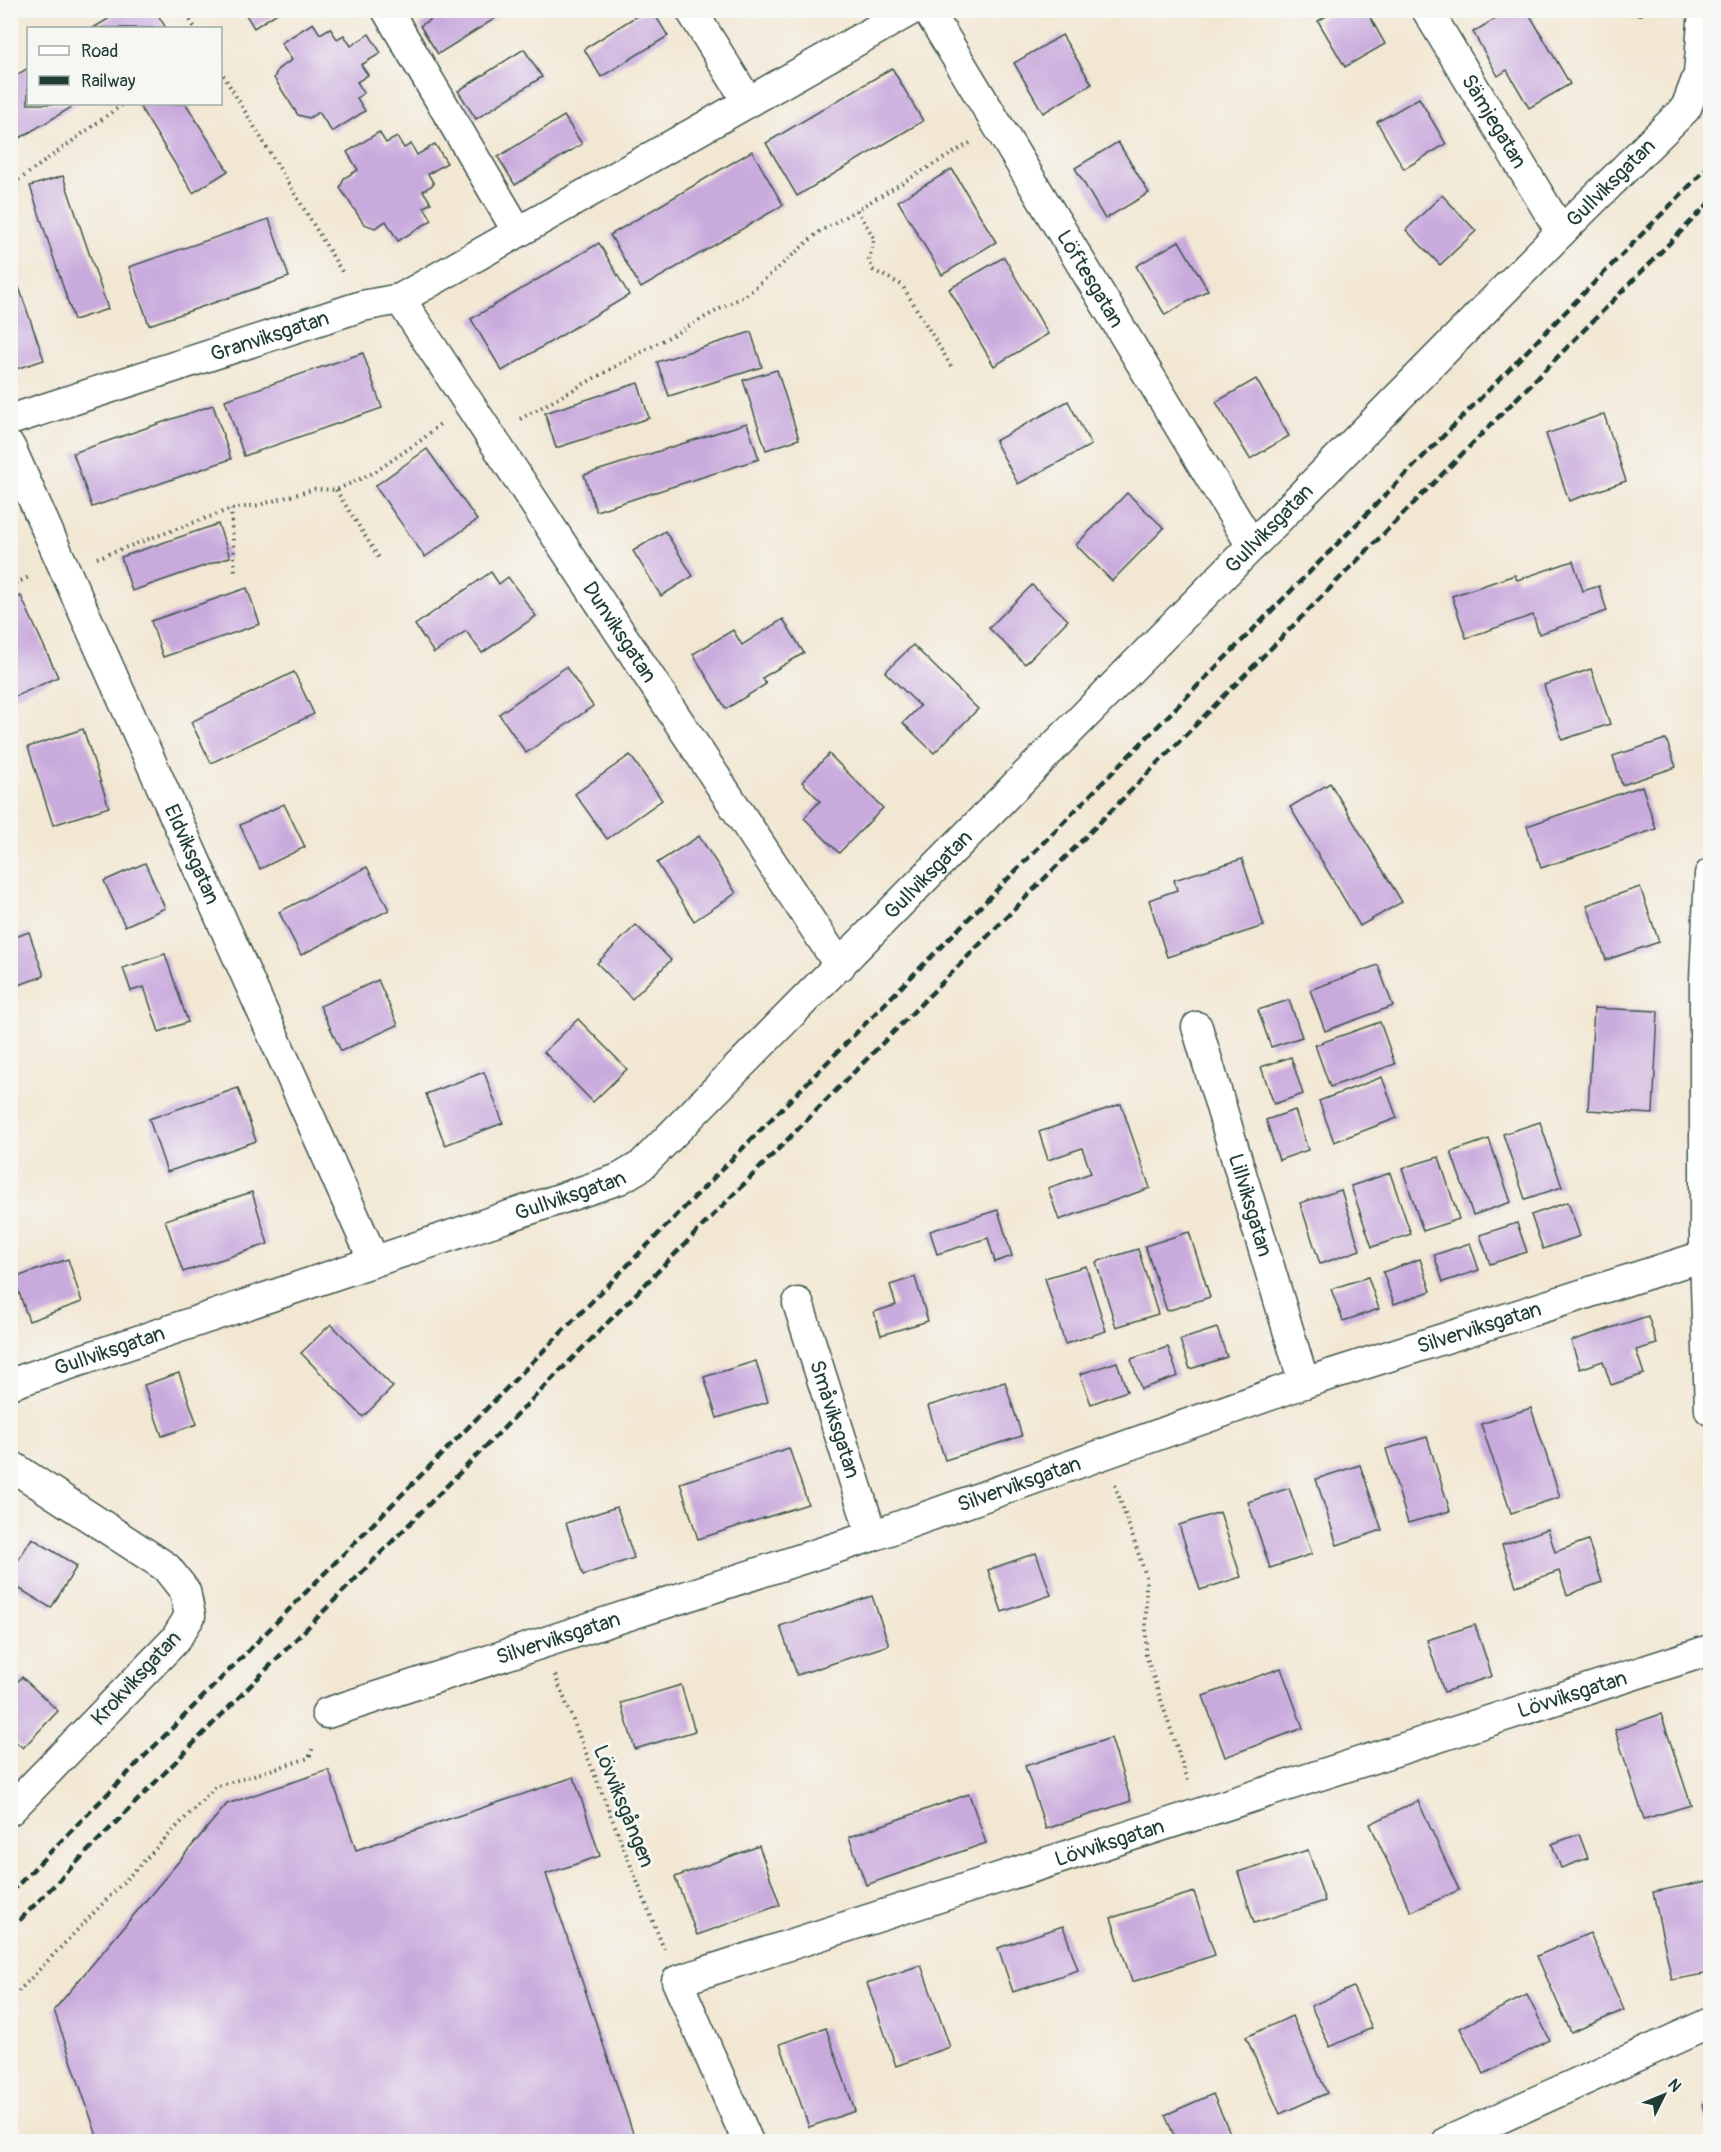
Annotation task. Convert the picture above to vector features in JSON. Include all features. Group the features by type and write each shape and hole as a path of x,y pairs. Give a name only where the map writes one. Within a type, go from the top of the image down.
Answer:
{"street":[{"path":"387,10 518,232"},
{"path":"691,10 748,102"},
{"name":"Granviksgatan","path":"10,420 362,306 400,299 911,10"},
{"name":"Löftesgatan","path":"928,10 1252,546"},
{"name":"Sämjegatan","path":"1427,10 1560,232"},
{"name":"Gullviksgatan","path":"10,1384 619,1179 641,1166 1560,232 1686,108 1699,74 1704,10"},
{"name":"Dunviksgatan","path":"400,299 840,966"},
{"name":"Eldviksgatan","path":"10,447 374,1261"},
{"path":"1710,874 1705,979 1710,1410"},
{"name":"Lillviksgatan","path":"1197,1027 1304,1383"},
{"name":"Silverviksgatan","path":"327,1713 872,1536 1304,1383 1708,1254"},
{"name":"Småviksgatan","path":"798,1303 872,1536"},
{"name":"Krokviksgatan","path":"10,1465 166,1567 185,1591 190,1616 175,1640 10,1810"},
{"name":"Lövviksgatan","path":"677,1981 1710,1650"},
{"path":"677,1981 748,2142"},
{"path":"1447,2142 1710,2023"}],"path":[{"path":"184,10 194,27"},
{"path":"222,73 362,306"},
{"path":"12,197 19,180 122,105"},
{"path":"490,435 749,293 819,232 998,127"},
{"path":"857,210 874,238 869,260 873,270 902,285 951,366"},
{"path":"66,570 231,509 259,505 315,489 336,490 375,472 424,438 467,400"},
{"path":"336,490 379,558"},
{"path":"231,509 235,572"},
{"path":"1104,1453 1146,1576 1146,1655 1199,1814"},
{"name":"Lövviksgången","path":"543,1643 677,1981"},
{"path":"10,2000 215,1787 309,1758 327,1713"}],"building":[{"path":"123,10 155,10 165,27 95,27"},
{"path":"243,10 282,10 254,28"},
{"path":"445,10 503,10 504,13 438,54 420,26"},
{"path":"646,10 652,10 668,36 601,77 584,49"},
{"path":"982,10 999,10 987,18"},
{"path":"1336,10 1366,10 1385,44 1345,67 1318,21"},
{"path":"1510,10 1527,10 1570,84 1529,108 1507,70 1498,76 1473,32"},
{"path":"1596,10 1642,10 1642,15 1596,12"},
{"path":"313,23 320,34 330,28 337,39 344,35 351,46 369,34 381,53 361,65 368,75 357,82 364,93 357,98 365,111 332,132 319,112 309,118 298,115 274,78 278,69 292,60 281,43"},
{"path":"1062,35 1092,84 1043,113 1014,63"},
{"path":"524,49 542,77 476,119 458,91"},
{"path":"892,68 923,121 797,196 766,143"},
{"path":"27,69 27,105 75,105 10,144 10,79"},
{"path":"1419,98 1446,144 1404,169 1377,122"},
{"path":"139,105 187,105 228,171 193,193"},
{"path":"564,116 582,144 515,185 498,157"},
{"path":"379,132 386,143 397,137 404,148 411,144 417,155 435,144 447,163 428,174 434,184 423,191 431,203 424,207 432,220 398,241 386,221 375,228 364,224 340,188 344,178 358,170 347,152"},
{"path":"1118,142 1149,193 1105,219 1075,168"},
{"path":"752,151 783,205 641,288 610,235"},
{"path":"952,169 996,242 942,275 898,201"},
{"path":"63,176 108,309 74,320 30,186"},
{"path":"1442,195 1476,231 1440,265 1406,230"},
{"path":"269,219 289,277 149,325 129,267"},
{"path":"1179,241 1208,290 1165,315 1136,266"},
{"path":"599,243 629,295 502,371 471,319"},
{"path":"1004,257 1048,334 994,366 949,289"},
{"path":"10,261 44,360 10,371"},
{"path":"751,332 762,367 669,396 657,362"},
{"path":"363,353 382,408 244,456 225,400"},
{"path":"777,370 799,439 766,450 743,380"},
{"path":"1256,379 1289,436 1250,459 1216,402"},
{"path":"638,383 649,418 556,448 545,413"},
{"path":"1068,401 1091,445 1018,484 995,441"},
{"path":"213,405 231,459 92,507 73,453"},
{"path":"1604,414 1626,481 1569,501 1546,434"},
{"path":"747,423 759,459 596,511 584,475"},
{"path":"427,449 477,520 425,557 375,486"},
{"path":"1127,493 1164,528 1112,581 1076,545"},
{"path":"218,524 230,557 132,591 121,557"},
{"path":"665,531 693,576 661,596 633,551"},
{"path":"1573,561 1583,591 1599,586 1607,611 1539,634 1533,615 1466,638 1452,596 1515,575 1517,580"},
{"path":"491,572 499,584 508,577 536,616 482,653 466,631 434,653 415,625"},
{"path":"1032,585 1068,620 1025,664 989,628"},
{"path":"247,588 260,624 163,657 151,621"},
{"path":"21,596 58,677 10,699 10,601"},
{"path":"783,619 804,653 762,678 766,684 726,709 693,654 733,630 742,645"},
{"path":"913,645 978,709 934,753 903,723 920,706 885,672"},
{"path":"566,667 593,706 526,753 499,714"},
{"path":"1591,669 1610,724 1562,740 1544,685"},
{"path":"294,672 314,714 211,763 191,722"},
{"path":"83,729 109,807 53,825 28,747"},
{"path":"1666,739 1676,767 1622,785 1613,756"},
{"path":"829,754 883,808 839,853 804,818 820,801 802,782"},
{"path":"630,755 662,800 607,839 575,794"},
{"path":"1330,783 1402,902 1360,926 1290,807"},
{"path":"1642,786 1656,829 1541,868 1527,826"},
{"path":"284,804 305,847 260,869 240,825"},
{"path":"699,836 736,893 694,921 657,863"},
{"path":"1242,859 1264,926 1167,957 1149,900 1177,890 1174,880"},
{"path":"145,863 165,908 125,926 104,881"},
{"path":"367,867 389,910 301,955 279,912"},
{"path":"1640,887 1659,942 1606,960 1587,905"},
{"path":"636,925 671,960 632,999 597,963"},
{"path":"29,932 44,976 13,987 10,981 10,939"},
{"path":"165,954 188,1022 159,1032 144,987 131,991 123,968"},
{"path":"1378,965 1393,1006 1325,1031 1310,990"},
{"path":"378,980 398,1025 341,1051 320,1006"},
{"path":"1289,1000 1302,1037 1271,1047 1258,1010"},
{"path":"1594,1008 1658,1011 1653,1114 1588,1110"},
{"path":"578,1019 627,1069 593,1102 544,1052"},
{"path":"1380,1022 1395,1064 1330,1087 1315,1045"},
{"path":"1291,1057 1303,1094 1274,1104 1261,1067"},
{"path":"484,1072 503,1123 445,1145 426,1094"},
{"path":"1382,1077 1397,1118 1334,1142 1319,1101"},
{"path":"238,1088 256,1141 167,1172 149,1119"},
{"path":"1121,1104 1150,1188 1059,1220 1048,1188 1091,1173 1082,1148 1048,1160 1039,1132"},
{"path":"1295,1110 1308,1150 1279,1160 1266,1120"},
{"path":"1540,1122 1562,1187 1525,1199 1503,1134"},
{"path":"1489,1139 1511,1202 1473,1215 1451,1152"},
{"path":"1439,1157 1459,1219 1423,1231 1402,1168"},
{"path":"1390,1173 1411,1234 1372,1247 1351,1186"},
{"path":"1341,1190 1360,1250 1320,1264 1300,1203"},
{"path":"252,1192 268,1244 183,1272 165,1220"},
{"path":"1568,1202 1580,1236 1543,1249 1531,1215"},
{"path":"998,1210 1012,1256 995,1262 988,1238 937,1254 930,1231"},
{"path":"1517,1223 1527,1252 1490,1264 1480,1235"},
{"path":"1189,1232 1210,1297 1167,1311 1145,1246"},
{"path":"1470,1243 1479,1270 1443,1282 1434,1255"},
{"path":"1138,1249 1158,1314 1116,1327 1096,1262"},
{"path":"68,1259 82,1302 29,1321 14,1278"},
{"path":"1420,1259 1431,1291 1394,1304 1383,1272"},
{"path":"1086,1266 1106,1331 1065,1344 1045,1278"},
{"path":"915,1277 928,1321 881,1335 874,1312 896,1305 890,1285"},
{"path":"1368,1277 1379,1309 1343,1321 1331,1289"},
{"path":"1648,1316 1657,1344 1636,1350 1644,1374 1611,1385 1603,1361 1580,1369 1571,1341"},
{"path":"331,1324 393,1387 363,1417 301,1353"},
{"path":"1217,1328 1227,1357 1190,1369 1180,1340"},
{"path":"1168,1347 1178,1376 1141,1389 1131,1359"},
{"path":"756,1361 768,1402 717,1418 704,1377"},
{"path":"1117,1362 1127,1391 1091,1404 1080,1374"},
{"path":"179,1373 197,1424 162,1436 144,1385"},
{"path":"1005,1382 1022,1436 945,1460 928,1406"},
{"path":"1531,1408 1560,1497 1511,1513 1481,1424"},
{"path":"1427,1437 1450,1511 1408,1523 1386,1449"},
{"path":"789,1448 808,1504 698,1539 680,1483"},
{"path":"1360,1465 1382,1530 1337,1545 1316,1479"},
{"path":"1289,1488 1312,1554 1270,1568 1248,1502"},
{"path":"617,1507 634,1558 583,1575 566,1523"},
{"path":"1220,1512 1241,1577 1200,1590 1179,1525"},
{"path":"1548,1529 1555,1552 1588,1540 1602,1582 1567,1595 1559,1571 1516,1586 1502,1545"},
{"path":"32,1538 77,1566 51,1608 10,1583 10,1573"},
{"path":"1036,1553 1051,1595 1002,1612 988,1570"},
{"path":"872,1596 889,1645 797,1675 780,1626"},
{"path":"1475,1625 1492,1676 1444,1692 1427,1640"},
{"path":"1281,1668 1303,1728 1225,1757 1203,1696"},
{"path":"22,1677 58,1711 23,1748 10,1737 10,1689"},
{"path":"681,1685 695,1731 635,1749 621,1703"},
{"path":"1661,1714 1691,1805 1644,1819 1615,1730"},
{"path":"1111,1738 1131,1801 1046,1829 1025,1766"},
{"path":"329,1770 356,1850 574,1777 600,1856 546,1874 636,2142 99,2142 54,2010 227,1804"},
{"path":"969,1794 986,1843 866,1885 849,1837"},
{"path":"1418,1801 1459,1890 1411,1912 1370,1824"},
{"path":"1579,1834 1588,1858 1561,1868 1552,1844"},
{"path":"759,1846 780,1905 697,1935 675,1877"},
{"path":"1308,1850 1325,1901 1254,1923 1238,1872"},
{"path":"1707,1881 1710,1895 1710,1973 1672,1980 1653,1892"},
{"path":"1194,1892 1215,1955 1132,1982 1111,1918"},
{"path":"1063,1926 1078,1970 1013,1992 998,1948"},
{"path":"1590,1933 1624,2010 1571,2033 1537,1956"},
{"path":"921,1965 950,2047 896,2066 867,1983"},
{"path":"1353,1987 1372,2028 1330,2047 1311,2006"},
{"path":"1527,1995 1550,2040 1484,2074 1460,2028"},
{"path":"1292,2016 1327,2093 1280,2114 1246,2037"},
{"path":"826,2028 855,2111 809,2127 780,2044"},
{"path":"1213,2094 1234,2142 1177,2142 1165,2115"},
{"path":"1710,2102 1710,2132 1703,2104"}],"railway":[{"path":"10,1893 1710,165"},
{"path":"10,1930 1710,202"}]}
